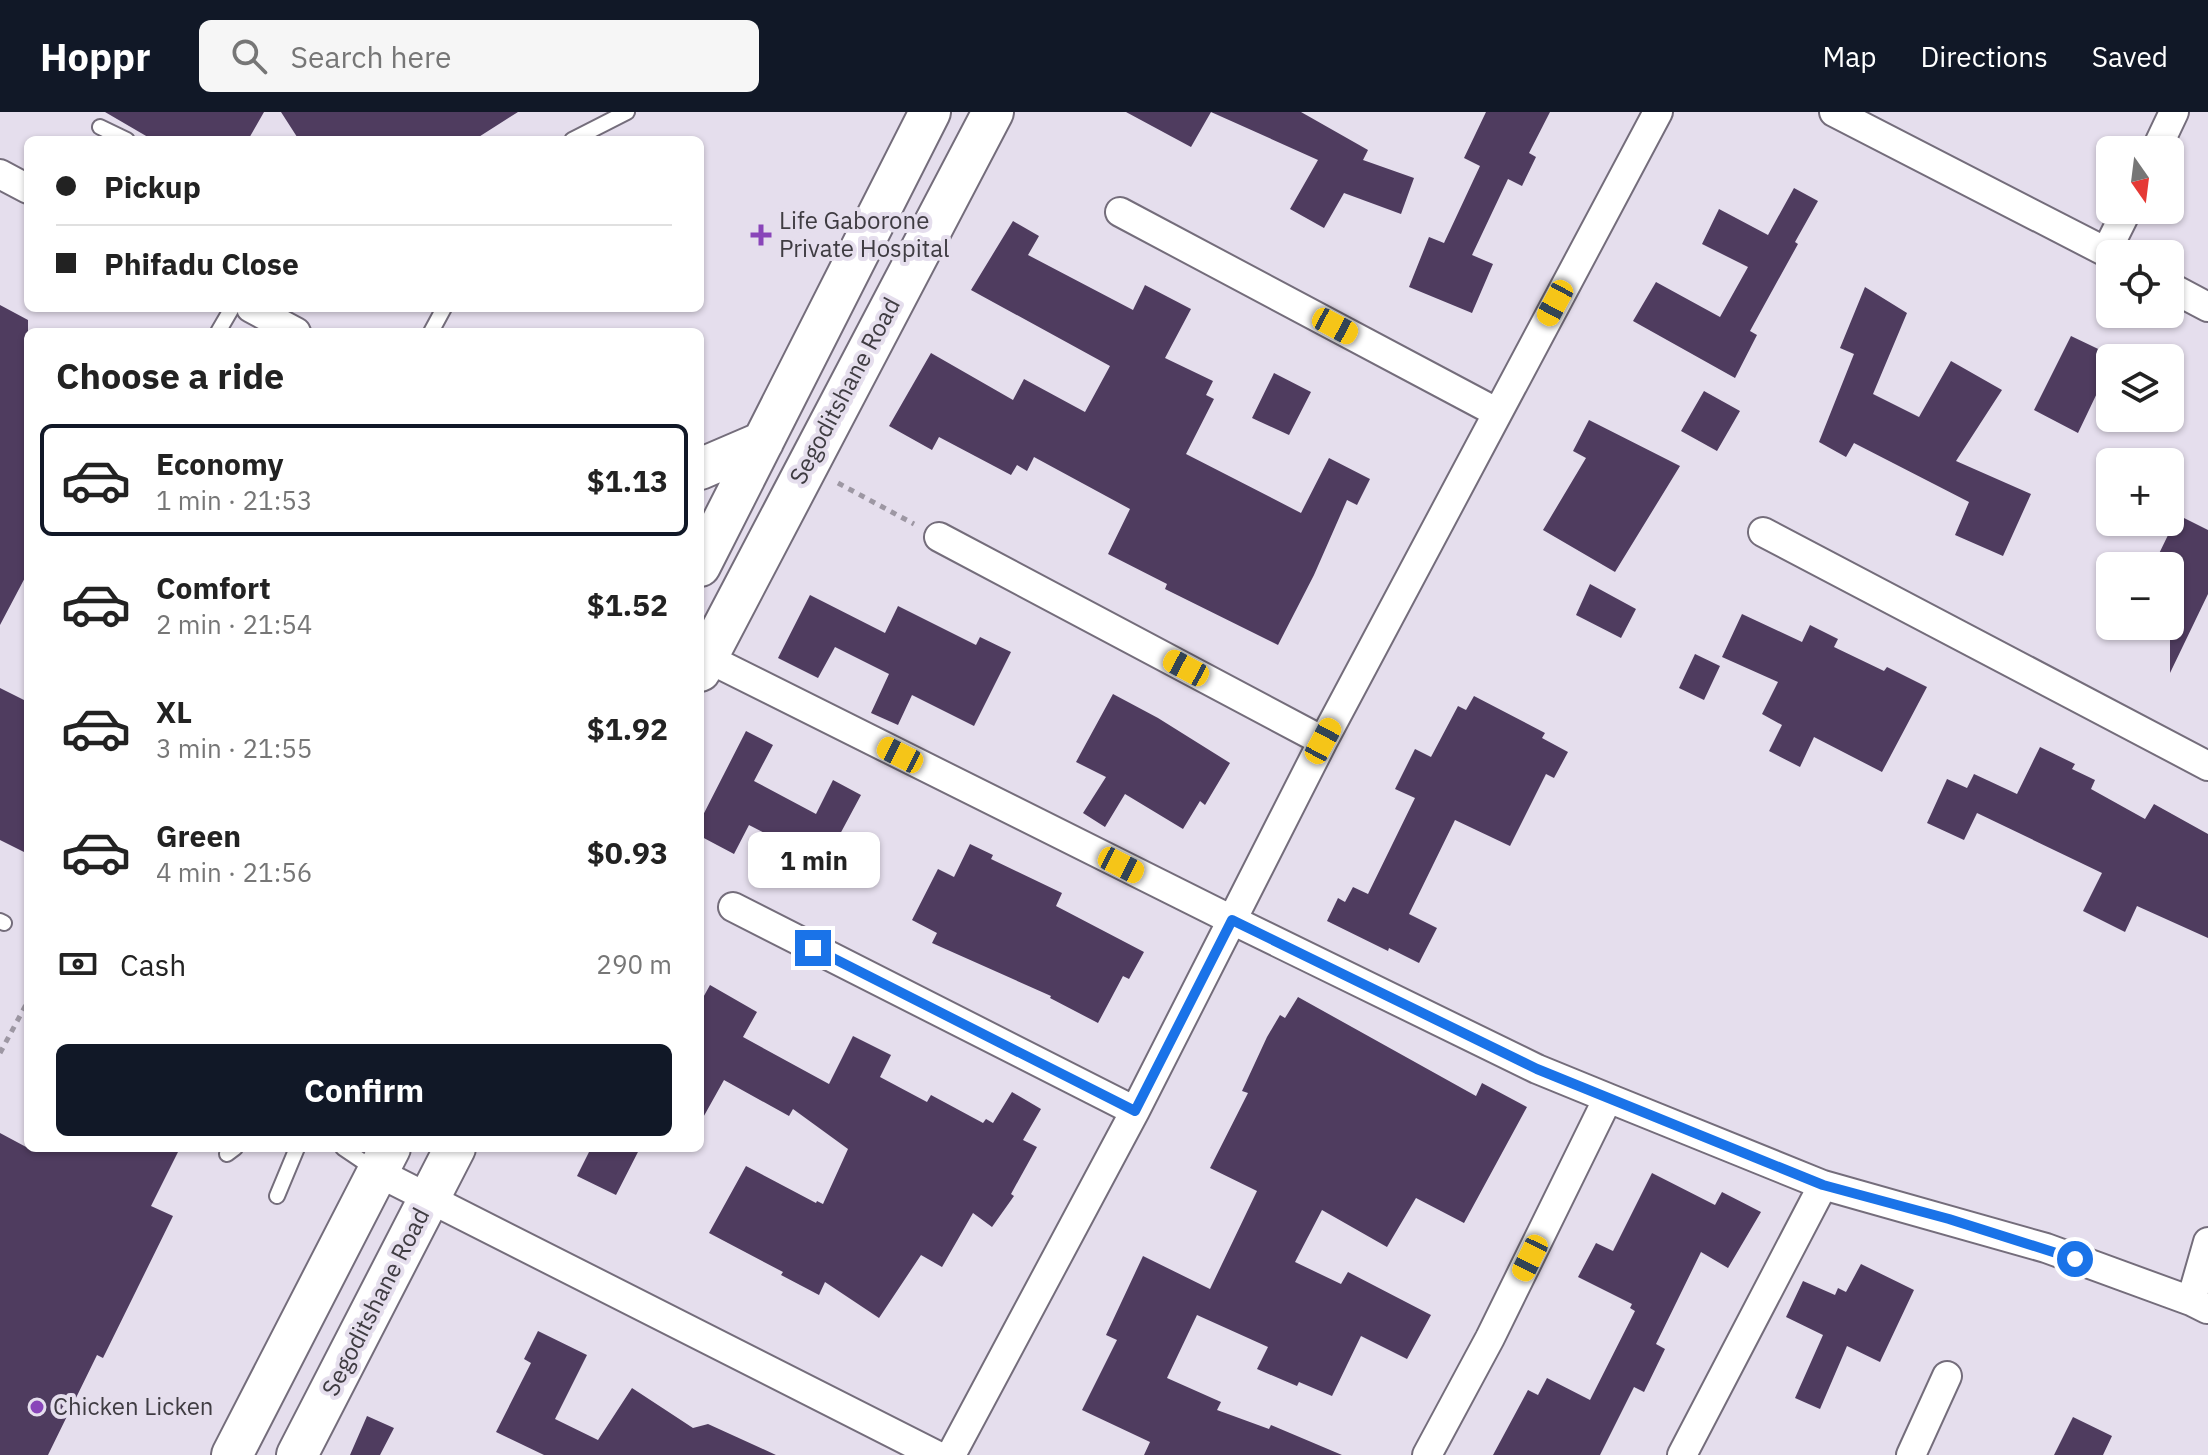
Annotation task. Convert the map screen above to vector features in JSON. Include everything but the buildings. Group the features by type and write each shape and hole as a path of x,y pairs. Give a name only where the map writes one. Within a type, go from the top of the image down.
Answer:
{"main road":[{"name":"Segoditshane Road","path":"704,553 930,112"},
{"name":"Segoditshane Road","path":"704,665 805,466 993,112"},
{"path":"704,467 763,442"},
{"name":"Segoditshane Road","path":"297,1455 453,1152"},
{"path":"232,1455 384,1160"}],"street":[{"path":"951,1455 1135,1111 1323,741 1496,412 1658,112"},
{"path":"1834,112 2096,247"},
{"path":"2163,136 2174,112"},
{"path":"0,174 24,187"},
{"path":"1120,212 1496,412"},
{"path":"2184,294 2208,307"},
{"path":"258,312 288,328"},
{"path":"1763,532 2207,763"},
{"path":"939,537 1323,741"},
{"path":"704,558 750,577"},
{"path":"704,665 1537,1069 1823,1185 2046,1248 2199,1305 2208,1242"},
{"path":"733,907 1135,1111"},
{"path":"1427,1455 1490,1338 1608,1098"},
{"path":"384,1160 430,1197 936,1455"},
{"path":"1682,1455 1823,1185"},
{"path":"1911,1455 1947,1376"}],"lane":[{"path":"580,136 627,112"},
{"path":"100,127 119,136"},
{"path":"277,1196 295,1152"},
{"path":"357,1152 384,1160"}],"path":[{"path":"805,466 939,537"},
{"path":"0,1053 24,1008"}],"place":[{"name":"Life Gaborone Private Hospital","path":"761,235"},
{"name":"Chicken Licken","path":"37,1407"}],"route":[{"path":"813,948 1135,1111 1232,920 1537,1069 1823,1185 1949,1219 2075,1259"}]}
